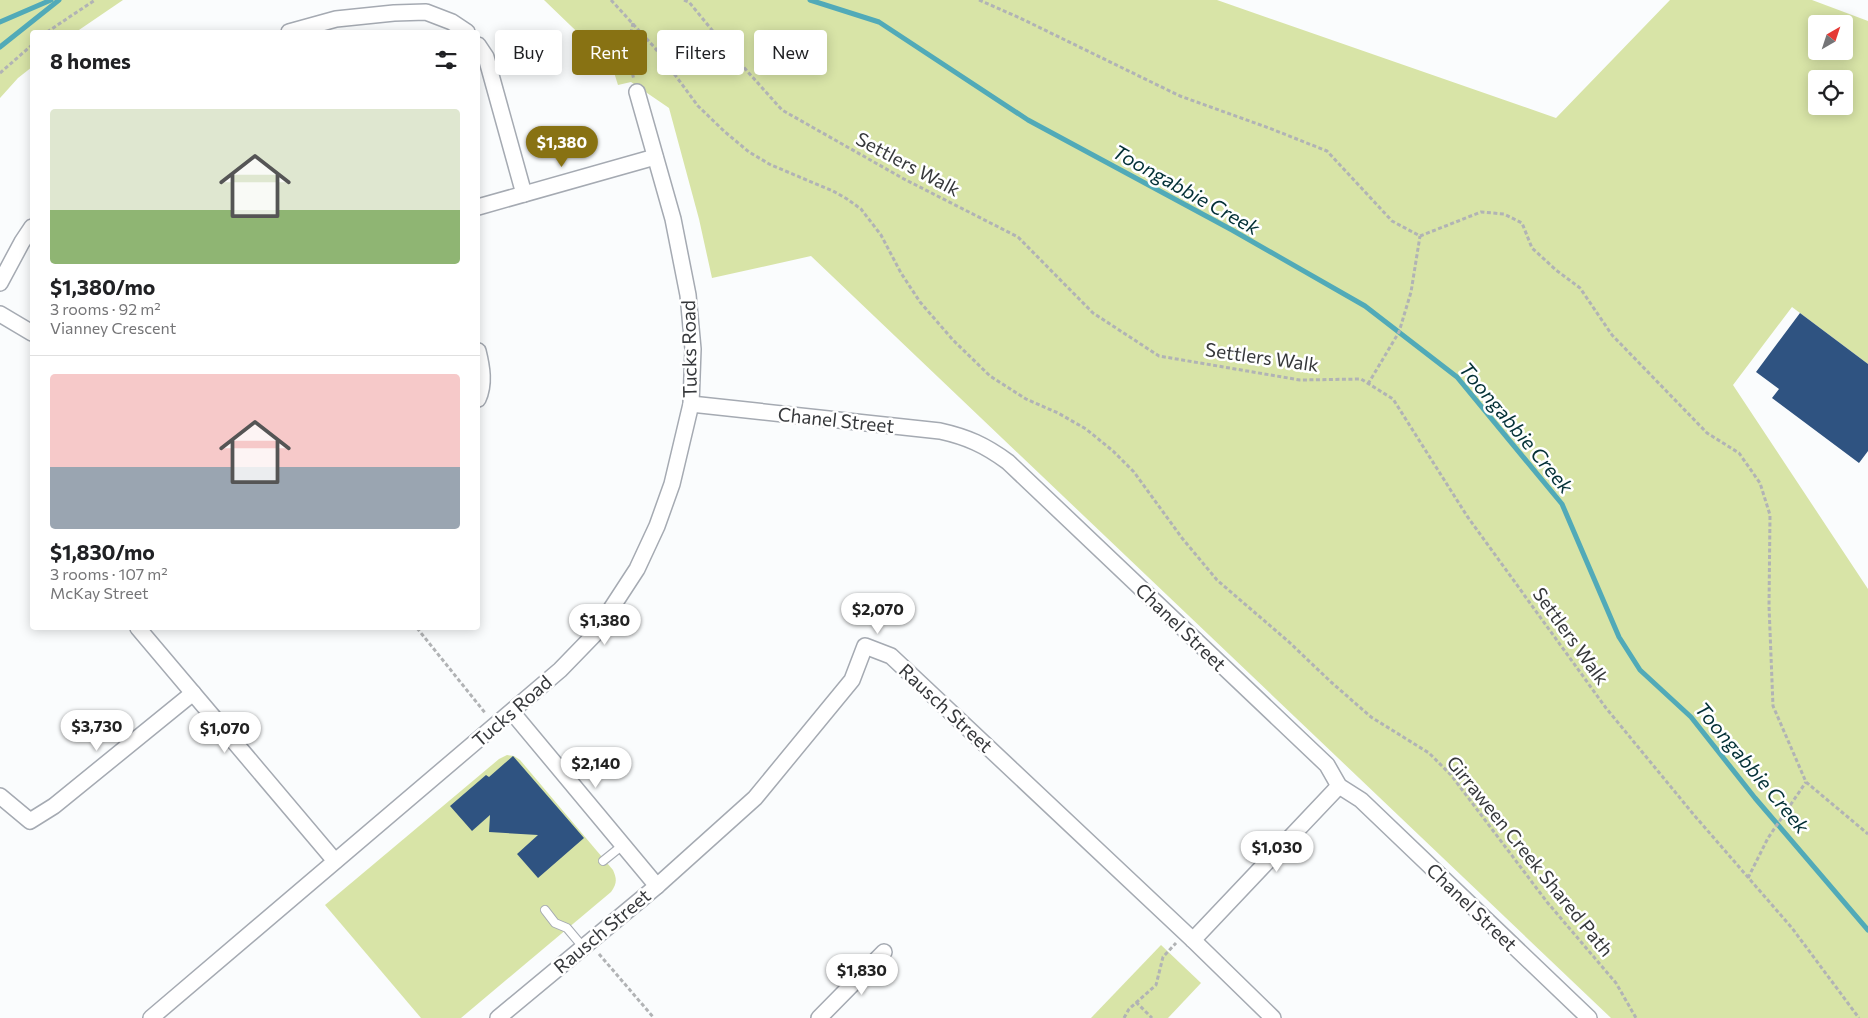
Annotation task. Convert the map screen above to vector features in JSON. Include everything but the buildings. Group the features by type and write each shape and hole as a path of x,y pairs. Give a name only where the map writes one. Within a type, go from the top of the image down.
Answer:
{"street":[{"path":"296,30 336,19 394,12 426,12 452,22 464,30"},
{"path":"480,48 486,57 524,194"},
{"name":"Tucks Road","path":"151,1018 560,670 594,635 638,569 657,526 672,484 690,404 693,349 688,295 673,219 637,92"},
{"path":"480,206 655,157"},
{"path":"0,283 30,230"},
{"path":"0,314 30,331"},
{"path":"480,358 482,366 482,390 480,394"},
{"name":"Chanel Street","path":"690,404 940,431 964,436 990,448 1008,462 1327,765 1339,786 1361,800 1589,1018"},
{"path":"140,630 335,861"},
{"name":"Rausch Street","path":"498,1018 657,886 755,798 852,680 865,646 891,656 1273,1018"},
{"path":"0,796 30,821 54,806 193,693"},
{"path":"512,712 657,886"},
{"path":"1189,937 1339,786"},
{"path":"820,1018 884,952"}],"lane":[{"path":"603,861 623,845"},
{"path":"545,910 555,923 567,928 586,944"}],"path":[{"path":"50,30 95,0"},
{"name":"Girraween Creek Shared Path","path":"611,0 655,48 698,106 749,152 771,165 833,191 862,209 880,235 920,302 953,340 990,376 1026,399 1058,413 1086,429 1113,451 1134,472 1182,538 1217,580 1371,716 1429,753 1451,775 1547,902 1616,983 1636,1018"},
{"name":"Settlers Walk","path":"684,0 689,2 730,52 782,110 904,179 1018,237 1093,313 1159,356 1300,380 1361,379 1393,400 1467,516 1606,708 1792,928 1859,1018"},
{"path":"978,0 1020,18 1180,96 1327,151 1392,220 1420,236"},
{"path":"633,22 627,51 637,92"},
{"path":"0,74 30,47"},
{"path":"1420,236 1481,212 1504,214 1522,224 1532,248 1556,270 1580,288 1612,335 1707,433 1739,453 1760,483 1770,515 1769,606 1772,706 1806,782 1868,834"},
{"path":"1368,384 1399,332 1411,292 1420,236"},
{"path":"419,630 496,726"},
{"path":"1748,878 1768,838 1806,782"},
{"path":"1124,1018 1129,1009 1156,985 1163,957 1189,937"},
{"path":"586,944 654,1018"},
{"path":"1136,1002 1152,1018"}],"green space":[{"path":"0,0 123,0 79,30 30,30 30,69 18,78 0,98"},
{"path":"544,0 1217,0 1556,118 1670,0 1812,0 1852,15 1808,15 1808,60 1853,60 1853,15 1868,21 1868,364 1792,307 1733,385 1868,589 1868,1018 1611,1018 811,256 712,278 699,219 669,108 631,82 618,85 615,75 647,75 647,30 575,30"},
{"path":"507,755 514,756 520,760 613,870 616,879 615,884 611,892 461,1018 421,1018 325,905 499,759"},
{"path":"1161,945 1201,983 1168,1018 1091,1018"}],"waterway":[{"path":"0,22 51,0"},
{"path":"0,47 59,0"},
{"name":"Toongabbie Creek","path":"810,0 879,22 1028,120 1232,230 1365,306 1457,377 1562,504 1619,637 1640,670 1691,717 1755,798 1868,930"}]}
